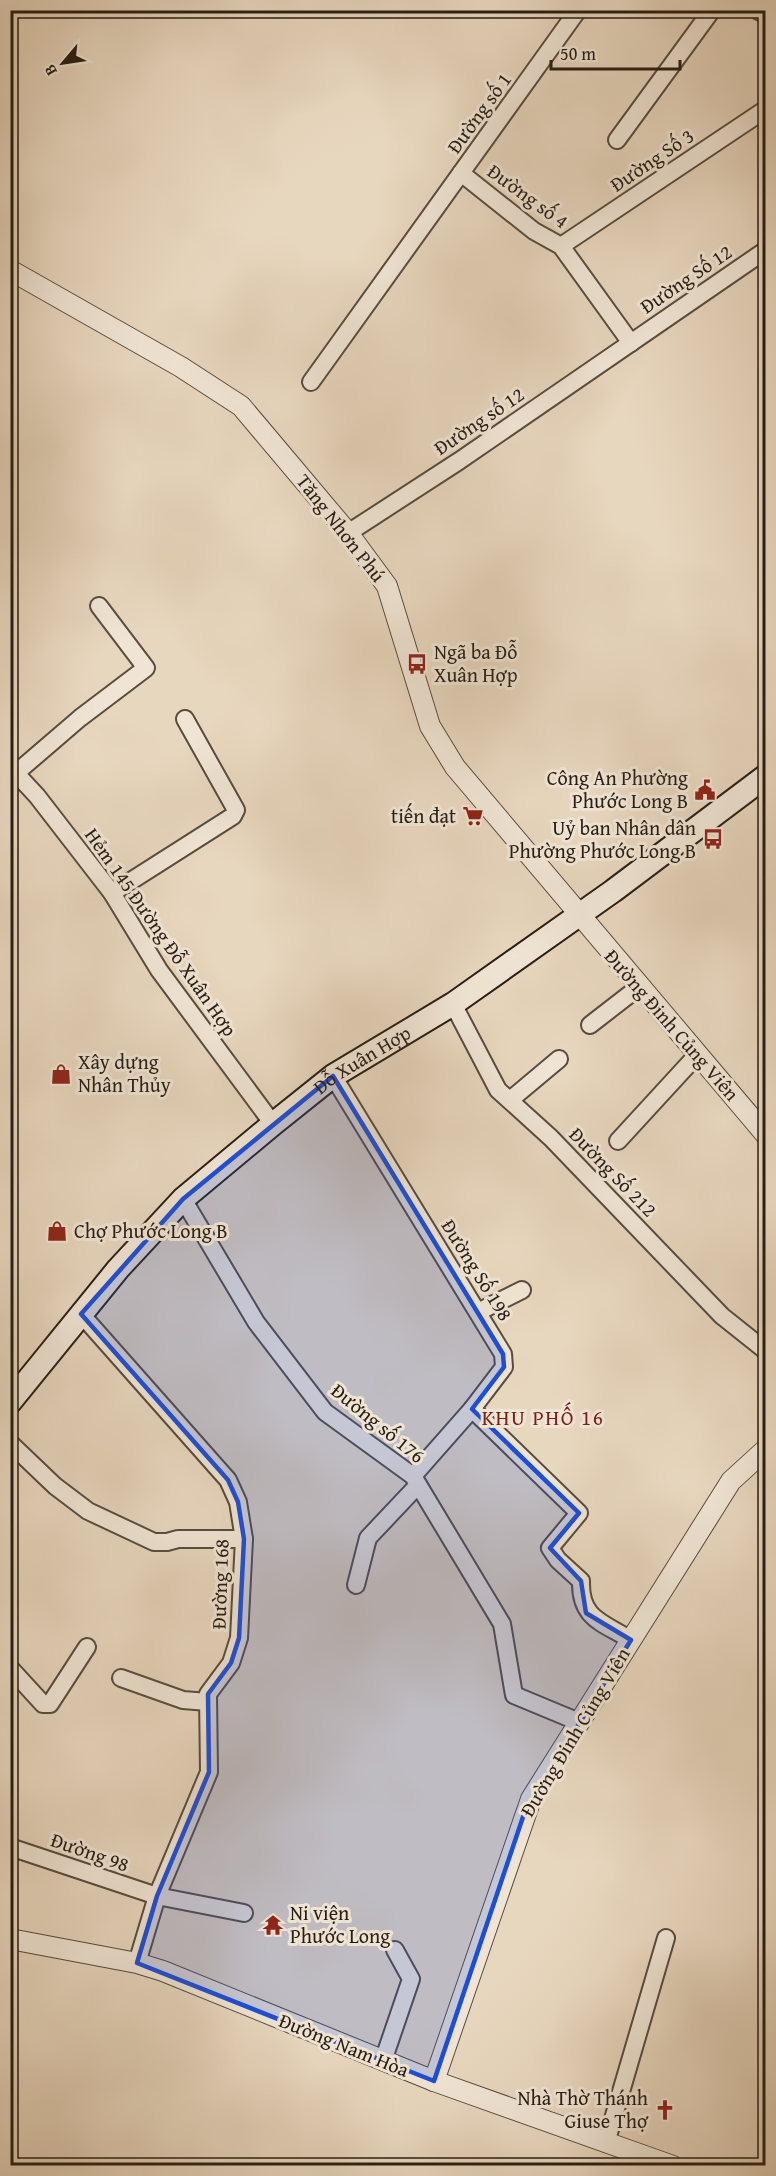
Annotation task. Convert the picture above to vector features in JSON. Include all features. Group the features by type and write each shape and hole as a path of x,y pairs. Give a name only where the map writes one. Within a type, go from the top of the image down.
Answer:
{"main road":[{"name":"Đỗ Xuân Hợp","path":"13,1392 117,1269 183,1199 273,1124 333,1076 453,1004 578,916 765,776"}],"street":[{"name":"Đường số 1","path":"311,382 415,241 578,10"},
{"path":"617,140 712,10"},
{"path":"757,10 765,15"},
{"name":"Đường Số 3","path":"561,246 765,109"},
{"name":"Đường số 4","path":"461,173 534,231 561,246 631,343"},
{"name":"Đường Số 12","path":"631,343 765,250"},
{"name":"Tăng Nhơn Phú","path":"10,270 181,367 241,406 348,532 387,586 430,726 455,767 578,916"},
{"name":"Đường số 12","path":"348,532 459,461 631,343"},
{"path":"13,770 146,668 99,606"},
{"path":"112,893 233,816 236,810 185,719"},
{"name":"Hẻm 145 Đường Đỗ Xuân Hợp","path":"13,770 112,893 159,970 273,1124"},
{"name":"Đường Đinh Củng Viên","path":"578,916 765,1135"},
{"path":"590,1025 639,987"},
{"name":"Đường Số 212","path":"453,1004 498,1090 551,1138 722,1316 765,1351"},
{"path":"618,1141 697,1055"},
{"path":"510,1100 559,1059"},
{"name":"Đường Số 198","path":"333,1076 503,1354 504,1367 368,1538 356,1585"},
{"name":"Đường số 176","path":"183,1199 256,1322 325,1412 416,1480 502,1624 514,1695 579,1722"},
{"path":"478,1312 522,1290"},
{"name":"Đường 168","path":"81,1314 228,1480 238,1502 244,1539 239,1638 231,1663 208,1694 209,1772 157,1896 137,1963"},
{"path":"472,1409 579,1514 550,1548 558,1560 581,1581 580,1598 586,1613 631,1640"},
{"path":"10,1443 56,1486 88,1511 154,1542 178,1539 244,1539"},
{"name":"Đường Đinh Củng Viên","path":"434,2081 525,1811 731,1481 765,1449"},
{"path":"10,1668 43,1704 50,1704 87,1647"},
{"path":"121,1678 183,1700 208,1702"},
{"name":"Đường 98","path":"10,1846 157,1896 244,1913"},
{"path":"606,2143 666,1938"},
{"name":"Đường Nam Hòa","path":"10,1939 137,1963 163,1971 434,2081 673,2166"},
{"path":"383,2061 411,1979 395,1950"}],"highlighted area":[{"path":"333,1076 503,1354 504,1367 472,1409 579,1513 550,1548 581,1581 586,1613 631,1640 525,1811 434,2081 137,1963 157,1896 209,1772 208,1694 231,1663 239,1638 244,1539 238,1502 228,1480 81,1314 183,1199"}],"place":[{"name":"Ngã ba Đỗ Xuân Hợp","path":"417,664"},
{"name":"Công An Phường Phước Long B","path":"705,790"},
{"name":"tiến đạt","path":"473,816"},
{"name":"Uỷ ban Nhân dân Phường Phước Long B","path":"713,839"},
{"name":"Xây dựng Nhân Thủy","path":"61,1074"},
{"name":"Chợ Phước Long B","path":"57,1231"},
{"name":"Ni viện Phước Long","path":"273,1925"},
{"name":"Nhà Thờ Thánh Giuse Thợ","path":"665,2110"}],"district":[{"name":"KHU PHỐ 16","path":"543,1418"}]}
